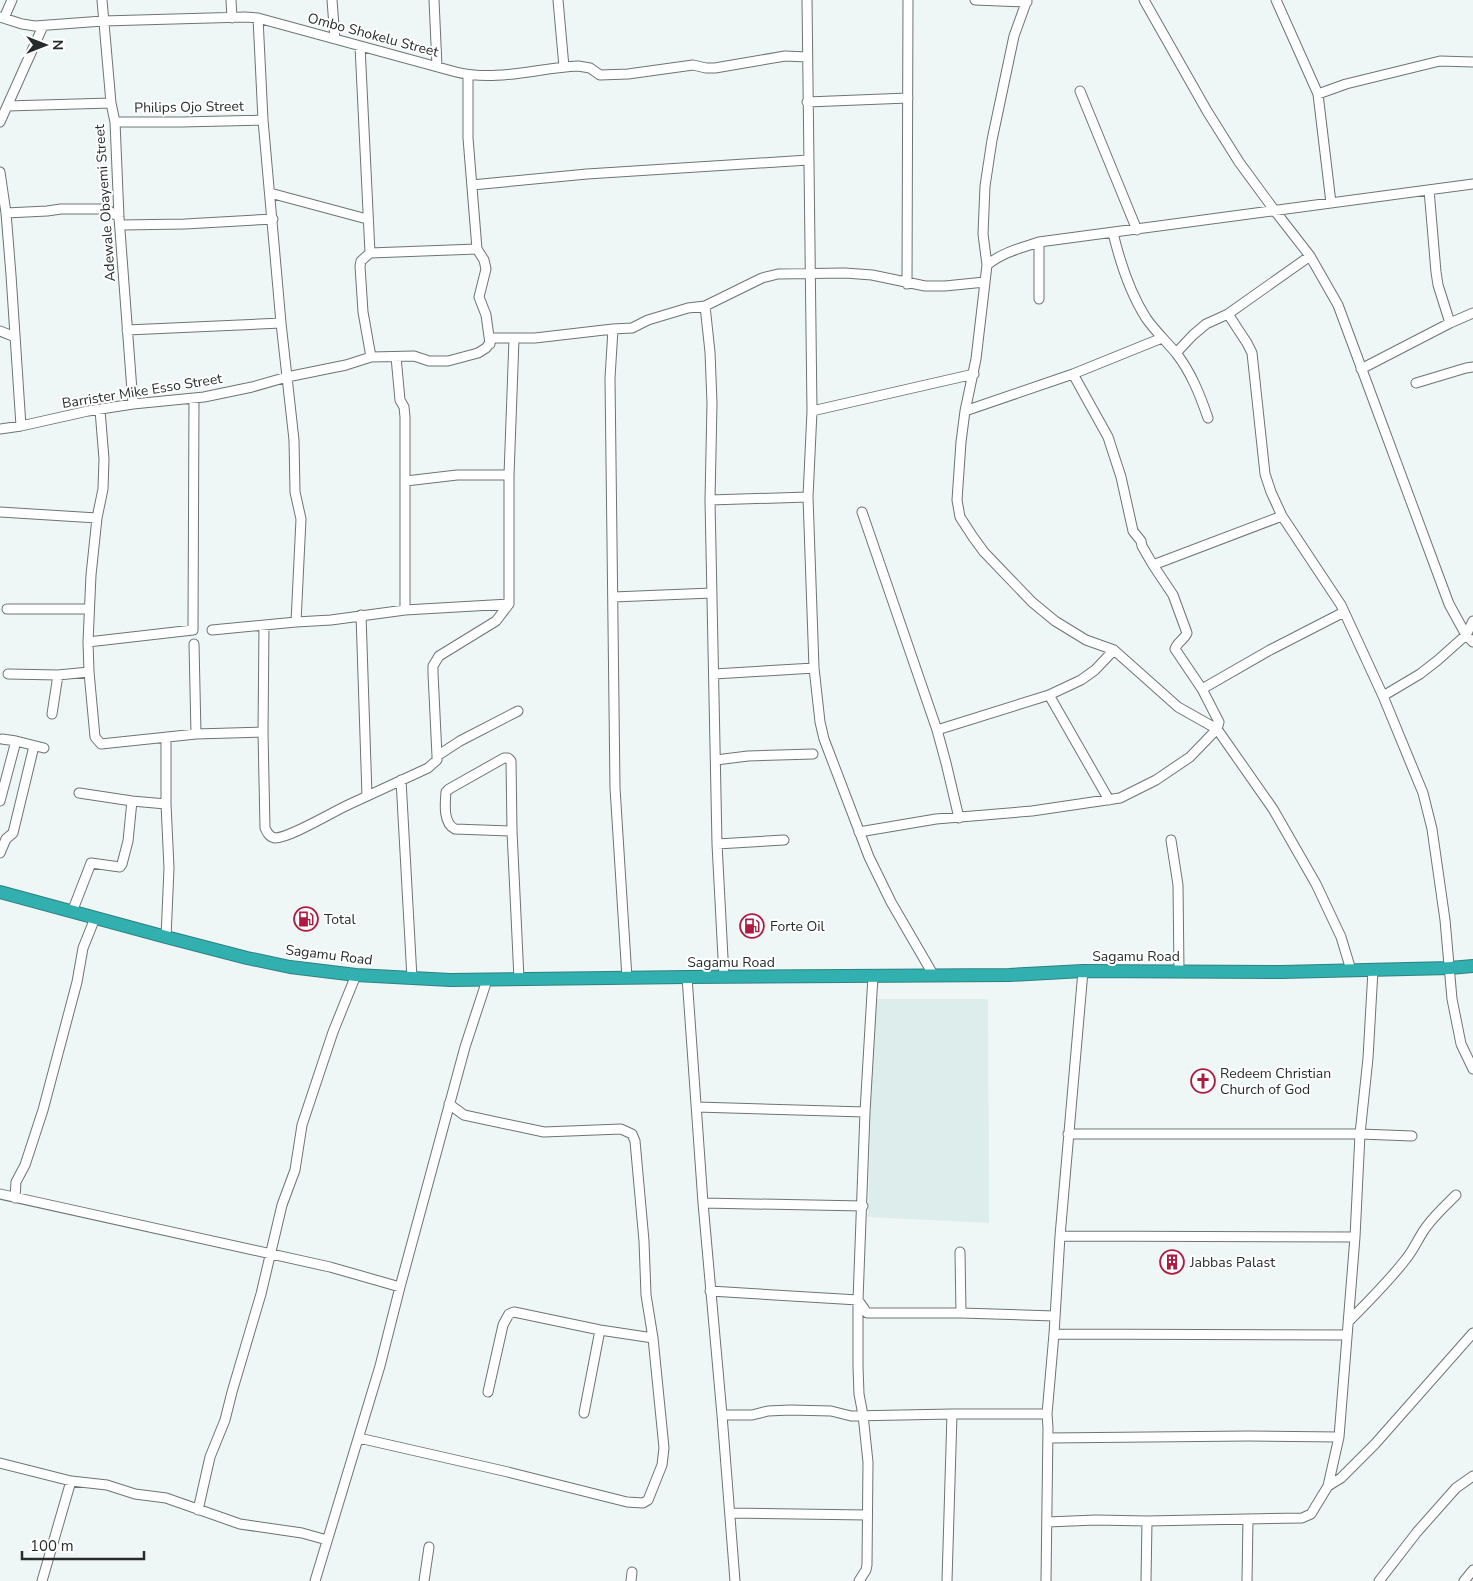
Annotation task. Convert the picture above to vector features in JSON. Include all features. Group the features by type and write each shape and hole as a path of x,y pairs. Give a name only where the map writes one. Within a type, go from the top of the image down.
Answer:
{"highway":[{"name":"Sagamu Road","path":"0,892 247,958 290,967 356,975 450,980 1009,975 1083,971 1158,973 1179,971 1281,972 1473,966"}],"street":[{"path":"2,18 12,0"},
{"name":"Adewale Obayemi Street","path":"102,0 111,103 115,122 118,194 133,404"},
{"path":"231,0 232,18"},
{"path":"332,0 334,38"},
{"path":"434,0 437,66"},
{"path":"558,0 564,67"},
{"path":"807,0 812,411 808,497 814,668 820,722 824,739 869,856 891,902 934,976"},
{"path":"907,284 908,0"},
{"path":"975,0 1027,1 1014,36 992,140 985,186 983,234 988,265 974,374 965,411 961,442 957,500 960,516 984,552 1032,602 1055,622 1086,640 1114,650 1178,708 1217,729 1273,809 1316,884 1341,937 1351,970"},
{"path":"1144,0 1239,162 1310,256 1338,305 1449,604 1466,635 1473,642"},
{"path":"1276,0 1318,94 1332,203"},
{"name":"Ombo Shokelu Street","path":"2,18 22,24 44,26 103,21 258,18 468,75 499,76 578,66 590,68 600,75 628,74 693,65 715,68 784,56 807,57"},
{"path":"258,18 263,120 281,323 294,440 295,492 301,519 296,622"},
{"path":"0,122 44,26"},
{"path":"360,46 370,253"},
{"path":"1318,94 1346,84 1440,61 1473,62"},
{"path":"468,75 468,138 477,249 484,260 486,269 479,297 486,315 490,344"},
{"path":"1080,91 1137,230"},
{"path":"807,102 908,98"},
{"path":"7,106 111,103"},
{"name":"Philips Ojo Street","path":"115,122 263,120"},
{"path":"472,185 587,174 808,160"},
{"path":"0,172 6,213 4,232 15,336 21,426"},
{"path":"988,265 1010,251 1039,242 1473,184"},
{"path":"1429,190 1438,285 1450,323"},
{"path":"270,193 367,219"},
{"path":"106,209 118,194"},
{"path":"6,213 61,209 106,209 120,221 185,224 273,219"},
{"path":"1113,233 1133,294 1146,318 1176,354 1198,390 1208,418"},
{"path":"1039,242 1039,299"},
{"path":"371,357 364,312 360,266 362,261 370,253 477,249"},
{"path":"1176,354 1206,324 1228,314 1310,256"},
{"path":"264,626 263,732 265,828 268,834 276,838 306,827 433,764 437,760 433,673 435,661 439,656 496,621 509,604 509,475 514,339 632,328 648,320 688,308 705,306 762,278 778,274 845,272 925,286 985,282"},
{"path":"705,306 710,352 712,403 710,500 717,844 724,977"},
{"path":"1361,369 1473,313"},
{"path":"1228,314 1252,353 1265,474 1271,492 1282,516 1344,612 1383,696 1428,807 1450,968 1452,999 1462,1044 1473,1069"},
{"path":"127,330 281,323"},
{"path":"613,329 610,378 615,788 627,978"},
{"path":"0,331 15,336"},
{"name":"Barrister Mike Esso Street","path":"0,429 133,404 194,398 252,387 287,377 346,365 371,357 414,356 429,361 448,360 478,353 490,344 493,338 514,339"},
{"path":"965,411 1073,374 1162,338"},
{"path":"396,357 400,400 404,407 405,417 405,610"},
{"path":"1416,383 1473,367"},
{"path":"812,411 974,374"},
{"path":"860,832 936,819 1032,811 1120,798 1156,780 1190,757 1217,729 1219,722 1202,688 1175,648 1187,633 1173,595 1133,531 1121,477 1108,437 1073,374"},
{"path":"88,642 193,630 194,398"},
{"path":"100,410 104,459 103,489 97,518 91,575 88,642 88,672 94,737 101,744 196,734 263,732"},
{"path":"406,481 457,476 509,475"},
{"path":"710,500 808,497"},
{"path":"0,512 97,518"},
{"path":"862,512 937,730 959,818"},
{"path":"1153,565 1282,516"},
{"path":"613,597 712,593"},
{"path":"212,630 331,620 405,610 509,604"},
{"path":"7,609 89,609"},
{"path":"1202,688 1344,612"},
{"path":"361,615 367,796"},
{"path":"1383,696 1420,674 1457,644 1466,635 1473,621"},
{"path":"194,644 196,734"},
{"path":"937,730 1049,695 1081,680 1095,670 1114,650"},
{"path":"714,674 814,668"},
{"path":"8,674 58,675 88,672"},
{"path":"52,714 58,675"},
{"path":"1049,695 1109,800"},
{"path":"437,756 460,741 518,711"},
{"path":"166,738 166,804 169,868 166,937"},
{"path":"2,739 44,748"},
{"path":"0,801 16,741"},
{"path":"0,853 3,836 13,833 34,746"},
{"path":"716,760 748,756 813,754"},
{"path":"512,831 455,829 450,826 447,820 446,792 504,758 508,758 511,761 512,831 519,979"},
{"path":"401,780 412,978"},
{"path":"79,792 132,801 166,804"},
{"path":"72,912 91,863 120,867 122,864 128,841 132,801"},
{"path":"717,844 784,840"},
{"path":"1171,840 1178,885 1179,971"},
{"path":"15,1198 16,1182 25,1165 42,1110 78,982 83,948 95,918"},
{"path":"1048,1522 1302,1518 1308,1517 1311,1514 1328,1486 1339,1437 1346,1335 1349,1321 1360,1134 1368,1058 1373,970"},
{"path":"1046,1581 1048,1522 1047,1414 1068,1134 1083,971"},
{"path":"198,1510 210,1457 226,1420 282,1205 296,1170 302,1125 333,1032 356,975"},
{"path":"859,1581 867,1565 868,1462 859,1394 858,1300 865,1112 873,976"},
{"path":"687,977 710,1291 735,1581"},
{"path":"315,1581 380,1366 464,1047 487,980"},
{"path":"359,1438 508,1472 626,1502 643,1503 648,1500 663,1461 662,1422 653,1338 646,1296 644,1241 636,1141 632,1134 622,1129 544,1132 464,1115 450,1104"},
{"path":"696,1107 865,1112"},
{"path":"445,1120 464,1115"},
{"path":"1068,1134 1360,1134 1412,1136"},
{"path":"0,1194 330,1267 400,1287"},
{"path":"1349,1321 1405,1260 1416,1246 1426,1226 1456,1195"},
{"path":"703,1202 863,1206"},
{"path":"1060,1236 1355,1238"},
{"path":"960,1252 961,1313"},
{"path":"710,1291 858,1300 867,1312 1054,1316"},
{"path":"488,1392 503,1325 509,1314 514,1312 600,1330 653,1338"},
{"path":"584,1413 600,1330"},
{"path":"1328,1486 1341,1478 1374,1444 1473,1333"},
{"path":"1054,1334 1346,1335"},
{"path":"722,1415 752,1415 768,1411 790,1410 824,1410 852,1416 1047,1414"},
{"path":"947,1581 952,1414"},
{"path":"1048,1438 1339,1437"},
{"path":"0,1463 71,1481 107,1485 135,1494 166,1498 240,1524 302,1533 328,1540"},
{"path":"1379,1581 1417,1532 1456,1488 1473,1476"},
{"path":"42,1581 71,1481"},
{"path":"730,1513 867,1514"},
{"path":"1248,1519 1248,1581"},
{"path":"1146,1581 1147,1521"},
{"path":"424,1581 429,1547"},
{"path":"1464,1581 1473,1570"}],"shaded area":[{"path":"873,999 988,999 989,1223 868,1217"}],"place":[{"name":"Total","path":"306,919"},
{"name":"Forte Oil","path":"752,926"},
{"name":"Redeem Christian Church of God","path":"1203,1081"},
{"name":"Jabbas Palast","path":"1172,1262"}]}
